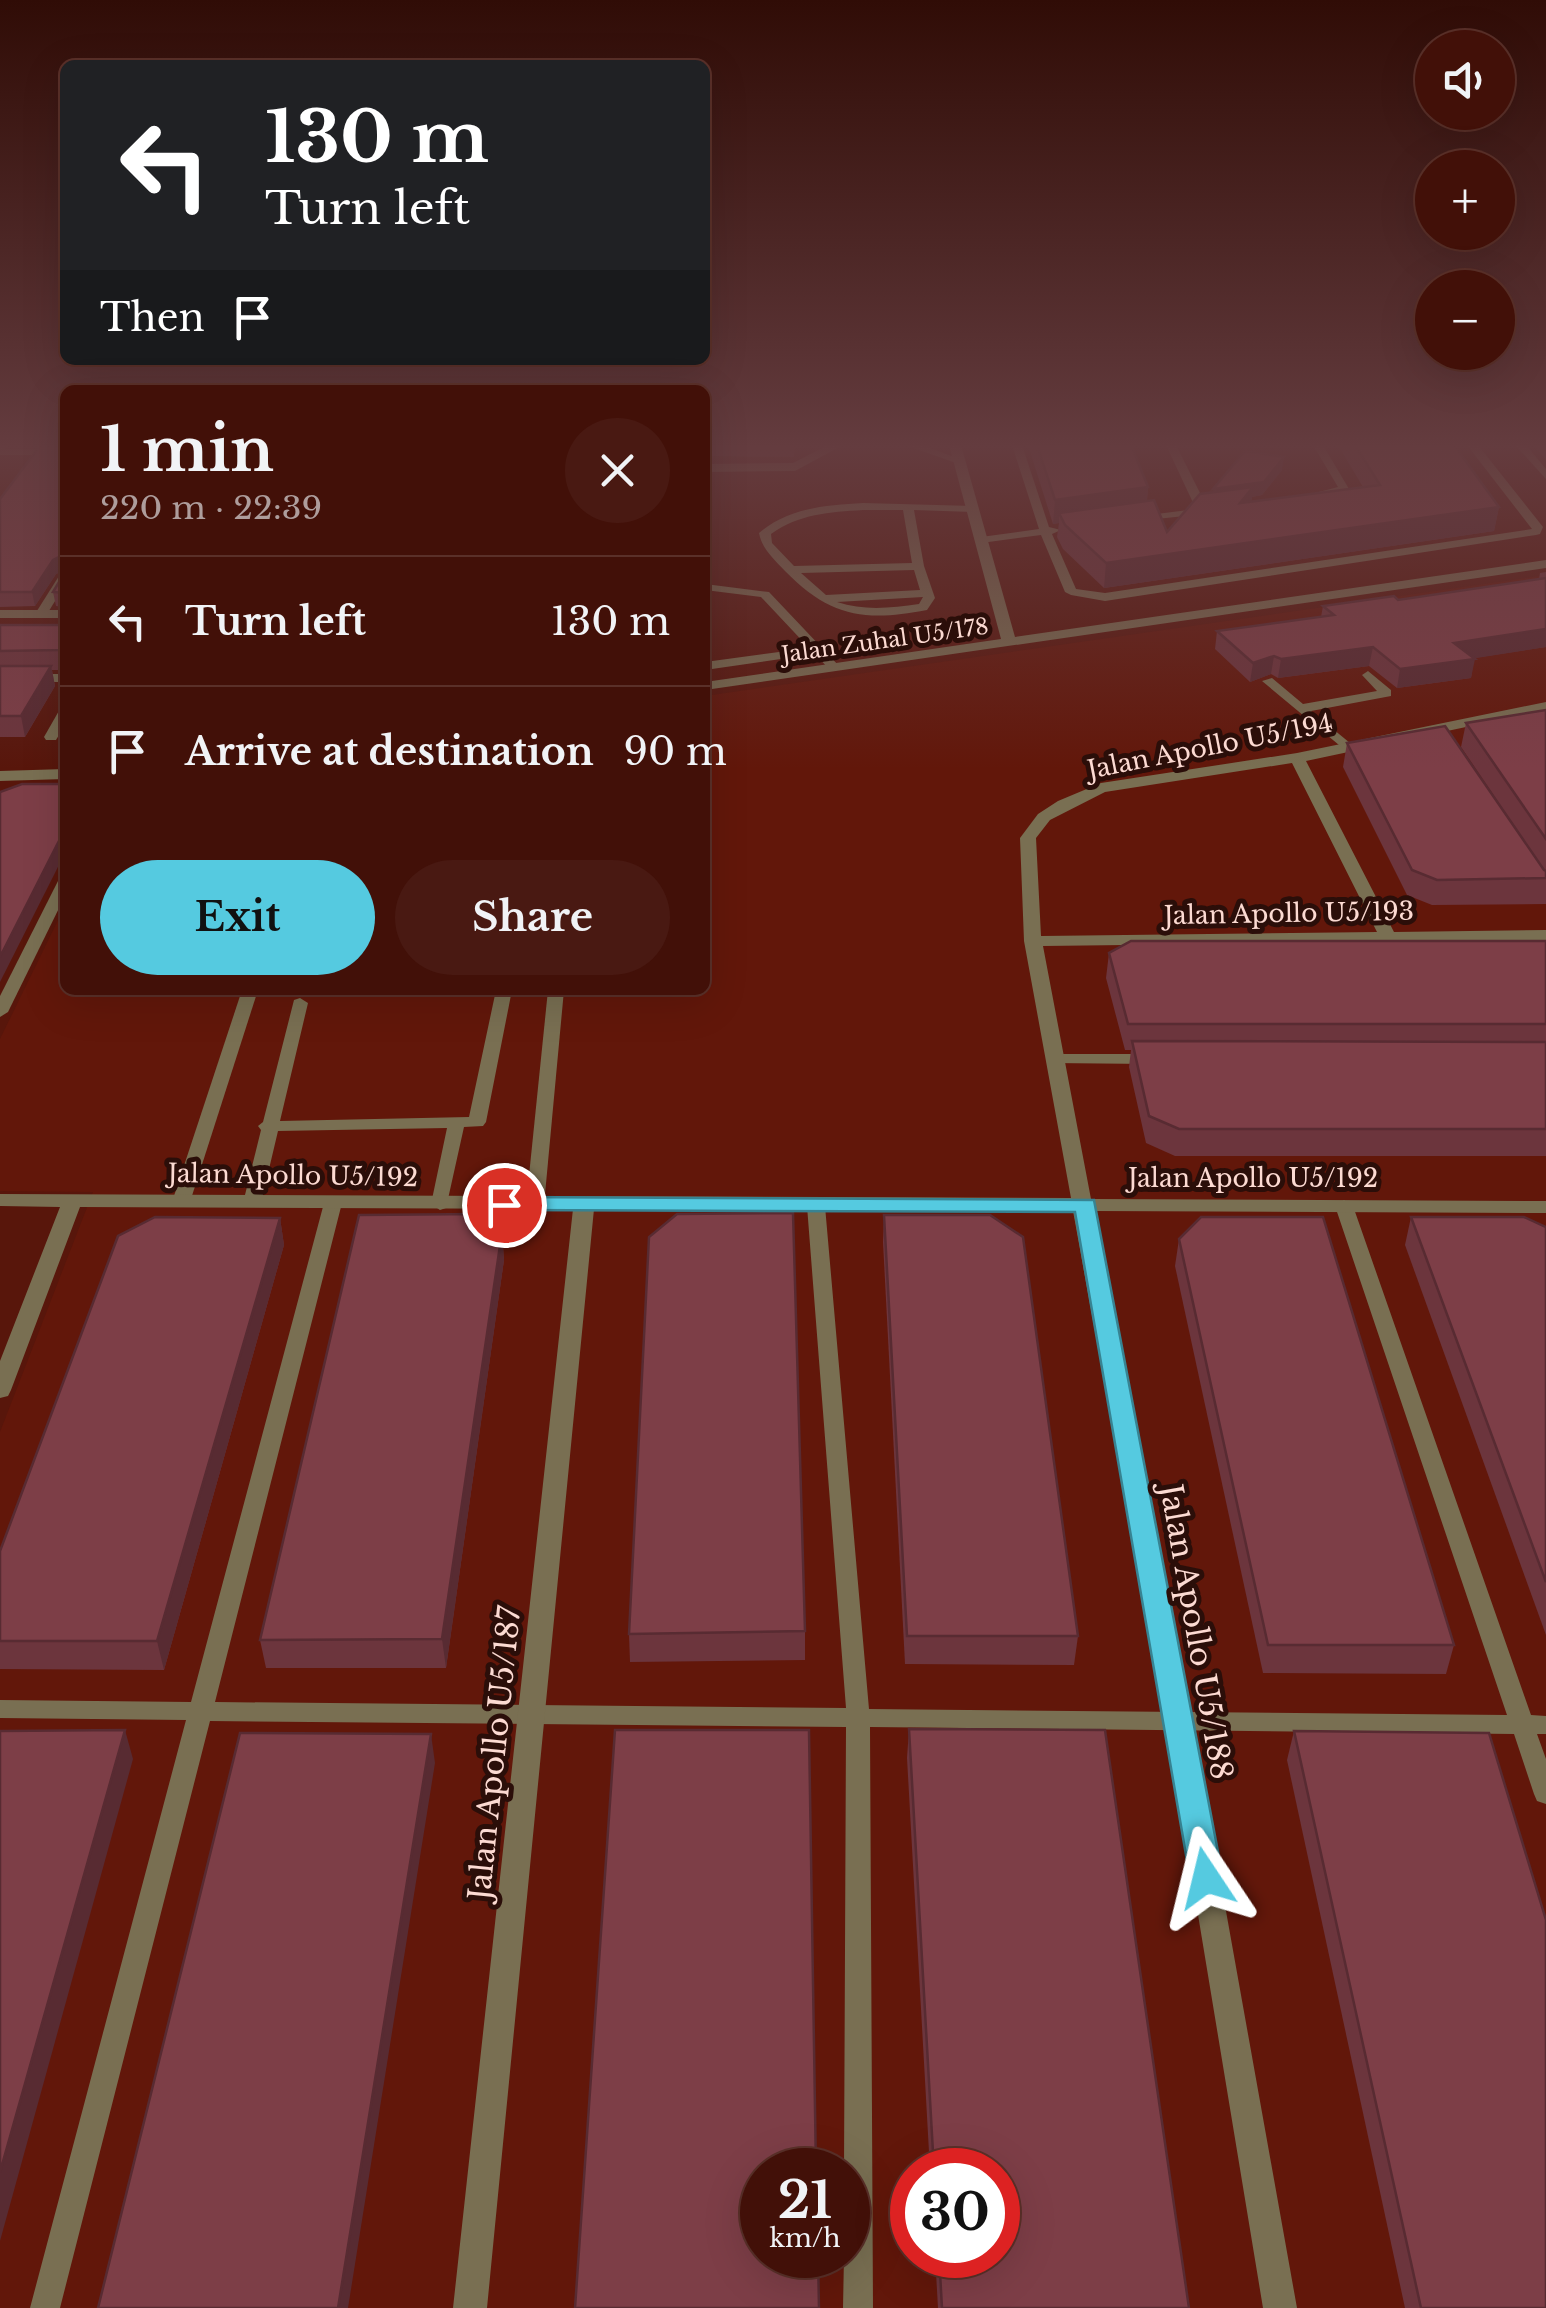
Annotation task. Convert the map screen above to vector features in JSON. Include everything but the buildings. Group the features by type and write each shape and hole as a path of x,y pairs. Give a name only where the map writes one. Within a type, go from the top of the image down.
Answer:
{"street":[{"path":"985,553 1009,642"},
{"name":"Jalan Zuhal U5/178","path":"710,685 1546,564"},
{"path":"0,614 60,614"},
{"name":"Jalan Apollo U5/194","path":"1085,1205 1033,941 1028,838 1044,817 1101,788 1297,758 1546,706"},
{"path":"1297,758 1388,936"},
{"path":"0,776 60,774"},
{"name":"Jalan Apollo U5/193","path":"1033,941 1546,935"},
{"name":"Jalan Apollo U5/192","path":"0,1200 584,1206 1546,1207"},
{"path":"0,1390 72,1201"},
{"name":"Jalan Apollo U5/188","path":"1085,1205 1280,2308"},
{"name":"Jalan Apollo U5/187","path":"470,2308 584,1206"}],"lane":[{"path":"775,553 818,599 928,594 916,553"},
{"path":"1054,553 1071,592 1105,598 1401,553"},
{"path":"791,570 918,566"},
{"path":"41,614 60,584"},
{"path":"710,588 765,594 834,667"},
{"path":"710,665 818,650"},
{"path":"1304,708 1387,692 1368,675"},
{"path":"0,678 60,678"},
{"path":"1268,681 1345,746"},
{"path":"51,737 60,721"},
{"path":"1436,727 1446,743"},
{"path":"0,1012 60,890"},
{"path":"180,1202 248,995"},
{"path":"267,1126 470,1124 481,1117 503,995"},
{"path":"536,1205 556,995"},
{"path":"252,1202 267,1126 300,1003"},
{"path":"1056,1059 1174,1059"},
{"path":"440,1204 456,1124"},
{"path":"45,2308 333,1203"},
{"path":"816,1206 858,1718 858,2308"},
{"path":"1344,1206 1535,1725 1546,1794"},
{"path":"0,1709 1535,1725"}],"shaded area":[{"path":"1546,575 1546,2308 0,2308 0,1432 93,1192 0,1191 0,1039 60,916 60,995 710,995 710,695"}],"route":[{"path":"504,1205 1085,1205 1206,1878"}]}
